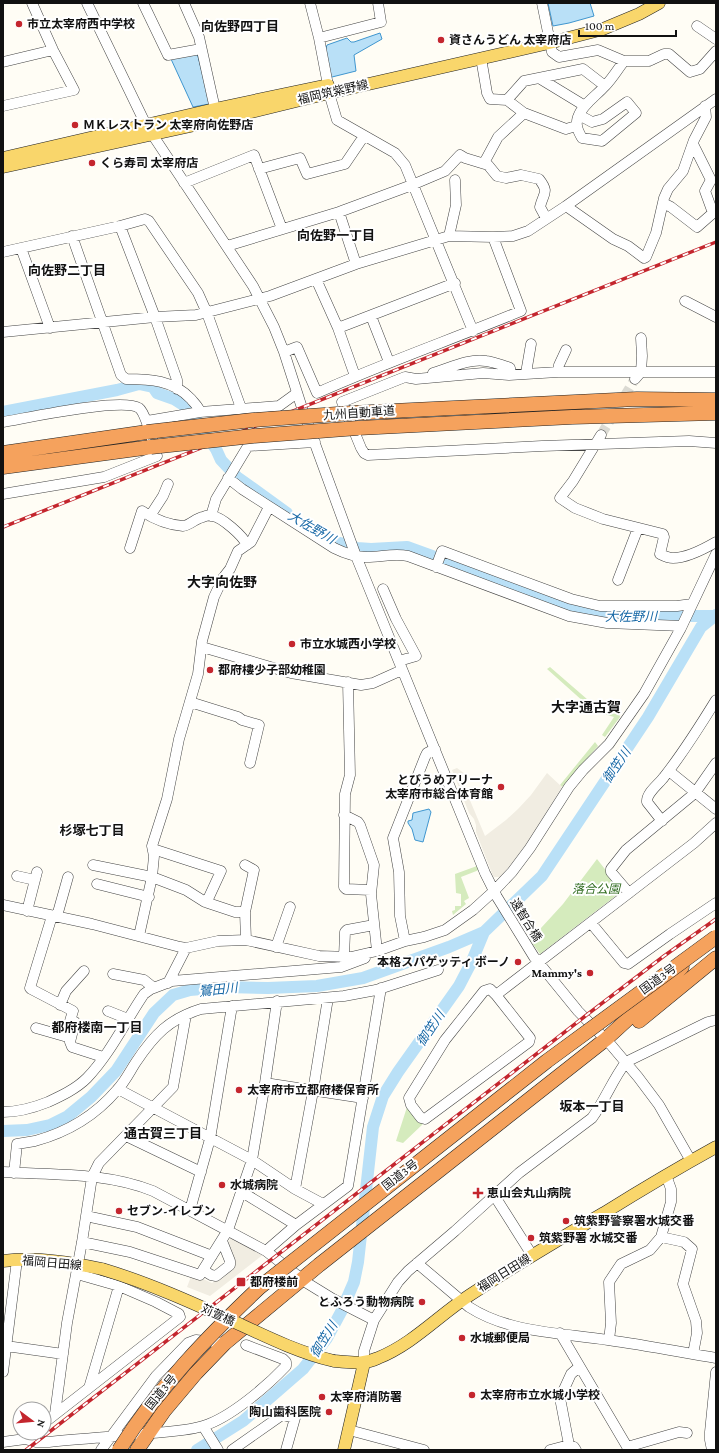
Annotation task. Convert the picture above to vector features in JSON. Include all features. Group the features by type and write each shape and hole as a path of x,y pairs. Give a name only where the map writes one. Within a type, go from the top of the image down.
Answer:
{"highway":[{"name":"九州自動車道","path":"3,453 147,426 351,413 616,400 716,400"},
{"name":"九州自動車道","path":"3,467 152,447 254,436 358,433 572,417 716,413"},
{"path":"608,1042 716,933"},
{"name":"国道3号","path":"119,1450 135,1425 159,1393 186,1361 222,1322 260,1287 547,1061 716,937"},
{"name":"国道3号","path":"129,1450 167,1396 192,1367 232,1324 273,1288 553,1067 716,948"},
{"path":"144,1450 151,1433 164,1411 196,1373 225,1343 608,1042 714,963"},
{"path":"137,1450 211,1363 233,1342 305,1281"}],"main road":[{"name":"福岡筑紫野線","path":"3,167 149,130 216,109 328,89 482,58 549,40 600,22 642,3"},
{"name":"福岡筑紫野線","path":"3,158 149,130 218,120 328,89 603,29 639,14 659,3"},
{"name":"福岡日田線","path":"334,1360 364,1363 383,1356 408,1342 461,1300 532,1255 716,1147"},
{"name":"福岡日田線","path":"3,1261 54,1261 78,1269 102,1269"},
{"name":"苅萱橋","path":"102,1269 156,1288 303,1352 334,1360"},
{"path":"344,1450 364,1363"}],"street":[{"path":"3,106 74,90 53,50 33,3"},
{"name":"遠智合橋","path":"87,3 149,130 260,298 274,327 356,556 495,894 536,960 578,1011 626,1062 659,1105 691,1161"},
{"path":"142,3 168,55 201,49"},
{"path":"184,3 199,37 216,109"},
{"path":"310,3 319,38 328,89 337,120 395,153 405,164 412,185 455,283 473,331"},
{"path":"319,38 381,22 378,3"},
{"path":"542,3 552,52 559,56 598,50 624,61 649,61 664,54 669,54 690,72 700,69 716,51"},
{"path":"697,26 716,39"},
{"path":"3,62 53,50"},
{"path":"482,58 487,93 490,99 507,100 524,113 566,129 576,126"},
{"path":"579,115 592,122 603,119 627,102 636,113 602,141 582,138 576,126 579,115 585,106 605,86 624,61"},
{"path":"507,100 524,81 583,69 605,86"},
{"path":"539,78 585,106"},
{"path":"3,332 155,317 196,316 270,296 356,264 449,236 513,236 528,231 566,206 716,98"},
{"path":"566,206 613,239 628,246 644,258 646,257 656,233 668,189 683,171 692,144 706,117 705,106"},
{"path":"484,163 498,137 524,113"},
{"path":"259,169 300,158 307,174 345,164 364,136"},
{"path":"663,203 671,207 698,227 713,213 705,191 711,180 692,144"},
{"path":"184,183 254,155 282,228"},
{"path":"227,246 282,228 339,212 412,185 445,171 460,155 465,158 484,163 497,176 506,178 522,175 539,179 546,189 546,194 540,207 546,218"},
{"path":"449,236 456,205 455,180"},
{"path":"339,212 356,264"},
{"path":"3,252 145,219 149,221 198,293 208,313 242,408"},
{"path":"120,226 155,317 177,380 178,389"},
{"path":"72,236 121,375 126,379 148,379 170,384 188,396 199,408 200,412"},
{"path":"284,352 297,347 317,393 389,362 473,331 521,311 493,237"},
{"path":"22,248 50,328"},
{"path":"316,279 338,328 355,376"},
{"path":"338,328 455,283"},
{"path":"685,301 716,316"},
{"path":"371,316 389,362"},
{"path":"638,375 642,356 641,338"},
{"path":"526,374 531,344"},
{"path":"558,372 559,365 566,350"},
{"path":"716,372 638,375 558,372 511,374 510,368 508,367 486,361 471,361 428,374 426,378 405,377 342,402 358,433 364,453 368,455 595,444 689,441 716,443"},
{"path":"147,426 200,412 279,406 297,393"},
{"path":"3,422 90,406 128,405 139,408 157,456 104,478 3,494"},
{"path":"601,435 573,481 560,498 575,508 602,519 663,534 660,554 667,557 673,558 687,554 716,542"},
{"path":"211,516 216,499 248,446 315,442"},
{"path":"228,478 242,489 334,548 356,556 408,556 569,616 607,623 682,625"},
{"path":"150,516 163,496 168,484"},
{"path":"139,936 149,897 154,856 152,849 154,839 167,799 179,739 198,674 209,612 218,586 230,569 238,551 252,542 269,506"},
{"path":"130,548 142,511 169,524 185,526 203,517 211,516 220,519 247,545"},
{"path":"618,580 638,528"},
{"path":"436,566 442,551 572,599 600,606 692,605"},
{"path":"3,906 54,916 186,948 208,942 246,940 319,956 344,957 377,951 405,941 445,930 495,894 530,848 569,787 583,770 609,744 654,678 716,556"},
{"path":"202,647 291,673 367,685 416,656 396,619 383,589"},
{"path":"348,682 350,775 345,794 344,887 346,890 371,890"},
{"path":"662,820 647,802 648,796 669,771 696,733 716,700"},
{"path":"190,702 259,725 250,764"},
{"path":"405,941 400,916 399,872 393,838 425,757 427,753 435,749"},
{"path":"629,894 611,872 611,869 626,850 695,793 716,763"},
{"path":"669,771 716,809"},
{"path":"344,815 358,822 360,825 374,865 371,890 377,951"},
{"path":"496,995 536,960 592,922 629,894 694,843 716,823"},
{"path":"152,849 221,871 209,897 205,902"},
{"path":"93,865 152,877 186,890 205,902 235,912 245,912"},
{"path":"245,865 254,870 245,912 246,940"},
{"path":"17,876 36,876 27,911"},
{"path":"68,877 30,988 32,991 73,1011 70,1021 75,1022 70,1045 74,1048 103,1058"},
{"path":"97,884 149,897"},
{"path":"592,922 624,963 628,964 716,903"},
{"path":"276,947 290,907"},
{"path":"344,957 345,932 347,930 374,925"},
{"path":"168,983 186,948"},
{"path":"3,1112 15,1112 32,1108 54,1100 72,1090 86,1079 103,1058 144,994 154,988 168,983 188,980 341,967 368,957 377,951"},
{"path":"14,1173 17,1144 48,1138 85,1120 100,1108 118,1089 152,1040 167,1026 186,1014 201,1009 278,1001 328,998 382,988 438,970"},
{"path":"60,1005 66,991 84,971"},
{"path":"113,974 144,980 154,988"},
{"path":"266,1251 296,1224 348,1186 382,988"},
{"path":"490,989 496,995 530,1038 530,1042 425,1119 421,1118 411,1105 409,1098 445,1040 484,991 490,989"},
{"path":"295,1189 328,998"},
{"path":"82,1242 130,1252 200,1275 228,1230 252,1160 278,1001"},
{"path":"190,1210 202,1172 210,1138 232,1006"},
{"path":"108,1011 128,1019"},
{"path":"55,1414 63,1354 92,1177 99,1163 173,1087 186,1014"},
{"path":"364,1363 364,1351 374,1320 398,1282 417,1263 532,1163 592,1118 600,1108 619,1070 626,1062 708,1022 716,1020"},
{"path":"36,1028 71,1038"},
{"path":"265,1083 363,1098"},
{"path":"118,1089 252,1160 295,1189 323,1204"},
{"path":"126,1136 202,1172"},
{"path":"3,1172 92,1177 114,1180 153,1191 266,1251 305,1281 333,1299 374,1320"},
{"path":"609,1340 611,1323 609,1282 621,1264 650,1250 662,1237 671,1202 670,1190 666,1175"},
{"path":"242,1192 296,1224"},
{"path":"494,1195 532,1255"},
{"path":"86,1216 137,1227 212,1256"},
{"path":"662,1237 684,1242 692,1249 683,1284 696,1321 697,1333 693,1354"},
{"path":"203,1270 216,1276 230,1264 222,1241"},
{"path":"3,1372 6,1346 6,1326 17,1260"},
{"path":"417,1263 478,1313 496,1320 529,1329 609,1340 716,1358"},
{"path":"52,1416 180,1317 179,1314 156,1302 78,1269"},
{"path":"89,1388 118,1286"},
{"path":"560,1333 628,1448 680,1432 687,1433"},
{"path":"101,1450 156,1376 188,1343 196,1340 225,1343"},
{"path":"35,1441 49,1442 204,1428 240,1405 270,1382 286,1366 286,1362 283,1358 246,1345"},
{"path":"6,1346 63,1354"},
{"path":"550,1450 573,1448 560,1398 571,1374 579,1367"},
{"path":"712,1450 710,1432 716,1372"},
{"path":"237,1448 282,1415 295,1418 286,1450"},
{"path":"204,1428 218,1450"},
{"path":"349,1430 424,1450"},
{"path":"39,1450 49,1442"}],"green space":[{"path":"550,667 595,706 619,714 620,717 605,737 602,735 614,717 594,711 547,669"},
{"path":"595,742 598,746 562,787 560,785"},
{"name":"落合公園","path":"597,859 622,891 540,954 530,940 563,904"},
{"path":"477,866 479,870 461,877 469,898 464,901 466,904 453,915 452,911 455,910 455,906 461,906 461,894 456,893 455,874"},
{"path":"408,1104 423,1124 403,1143 396,1141"}],"shaded area":[{"path":"457,768 465,774 461,779 485,836 518,809 531,795 547,773 562,787 528,842 500,877 493,876 476,832 474,819 469,813 452,770"},
{"path":"230,1239 237,1239 264,1254 210,1296 187,1287 192,1274 212,1283 232,1268 228,1243"}],"water":[{"path":"548,3 590,3 594,16 553,26"},
{"path":"380,33 382,39 354,55 356,71 332,77 330,76 325,51 327,45 347,38 351,42 354,42"},
{"path":"197,53 210,101 209,104 193,107 171,59"},
{"path":"429,809 431,812 423,842 415,840 408,821 412,820 413,813"}],"waterway":[{"name":"大佐野川","path":"3,412 117,390 139,384 153,387 157,393 174,399 188,408 216,449 221,460 237,477 287,513"},
{"name":"大佐野川","path":"307,526 333,541 357,548 371,549 407,547 599,616 714,616"},
{"name":"御笠川","path":"197,1450 243,1421 303,1369 327,1338 341,1312 354,1282 358,1262 373,1127 383,1096 398,1072 459,986 472,961 484,932 542,876 648,717 701,627 716,615"},
{"name":"鷺田川","path":"3,1131 27,1130 50,1125 68,1116 91,1097 116,1071 154,1013 173,995 190,990 225,987 268,988 317,986 363,978 449,947 484,932"}],"tunnel":[{"path":"601,435 635,379"}],"railway":[{"path":"3,527 716,242"},
{"path":"26,1450 584,1017 664,956 716,919"}],"place":[{"name":"市立太宰府西中学校","path":"19,24"},
{"name":"資さんうどん 太宰府店","path":"441,40"},
{"name":"ＭＫレストラン 太宰府向佐野店","path":"75,125"},
{"name":"くら寿司 太宰府店","path":"92,163"},
{"name":"市立水城西小学校","path":"292,644"},
{"name":"都府樓少子部幼稚園","path":"210,670"},
{"name":"とびうめアリーナ 太宰府市総合体育館","path":"501,787"},
{"name":"本格スパゲッティ ボーノ","path":"518,962"},
{"name":"Mammy's","path":"590,973"},
{"name":"太宰府市立都府楼保育所","path":"239,1090"},
{"name":"水城病院","path":"222,1185"},
{"name":"恵山会丸山病院","path":"478,1193"},
{"name":"セブン-イレブン","path":"119,1211"},
{"name":"筑紫野警察署水城交番","path":"566,1221"},
{"name":"筑紫野署 水城交番","path":"531,1238"},
{"name":"都府楼前","path":"241,1282"},
{"name":"とふろう動物病院","path":"422,1302"},
{"name":"水城郵便局","path":"462,1338"},
{"name":"太宰府市立水城小学校","path":"472,1395"},
{"name":"太宰府消防署","path":"322,1397"},
{"name":"陶山歯科医院","path":"329,1412"}],"district":[{"name":"向佐野四丁目","path":"240,26"},
{"name":"向佐野一丁目","path":"336,235"},
{"name":"向佐野二丁目","path":"67,270"},
{"name":"大字向佐野","path":"222,582"},
{"name":"大字通古賀","path":"586,707"},
{"name":"杉塚七丁目","path":"92,830"},
{"name":"都府楼南一丁目","path":"97,1027"},
{"name":"坂本一丁目","path":"592,1106"},
{"name":"通古賀三丁目","path":"163,1133"}]}
